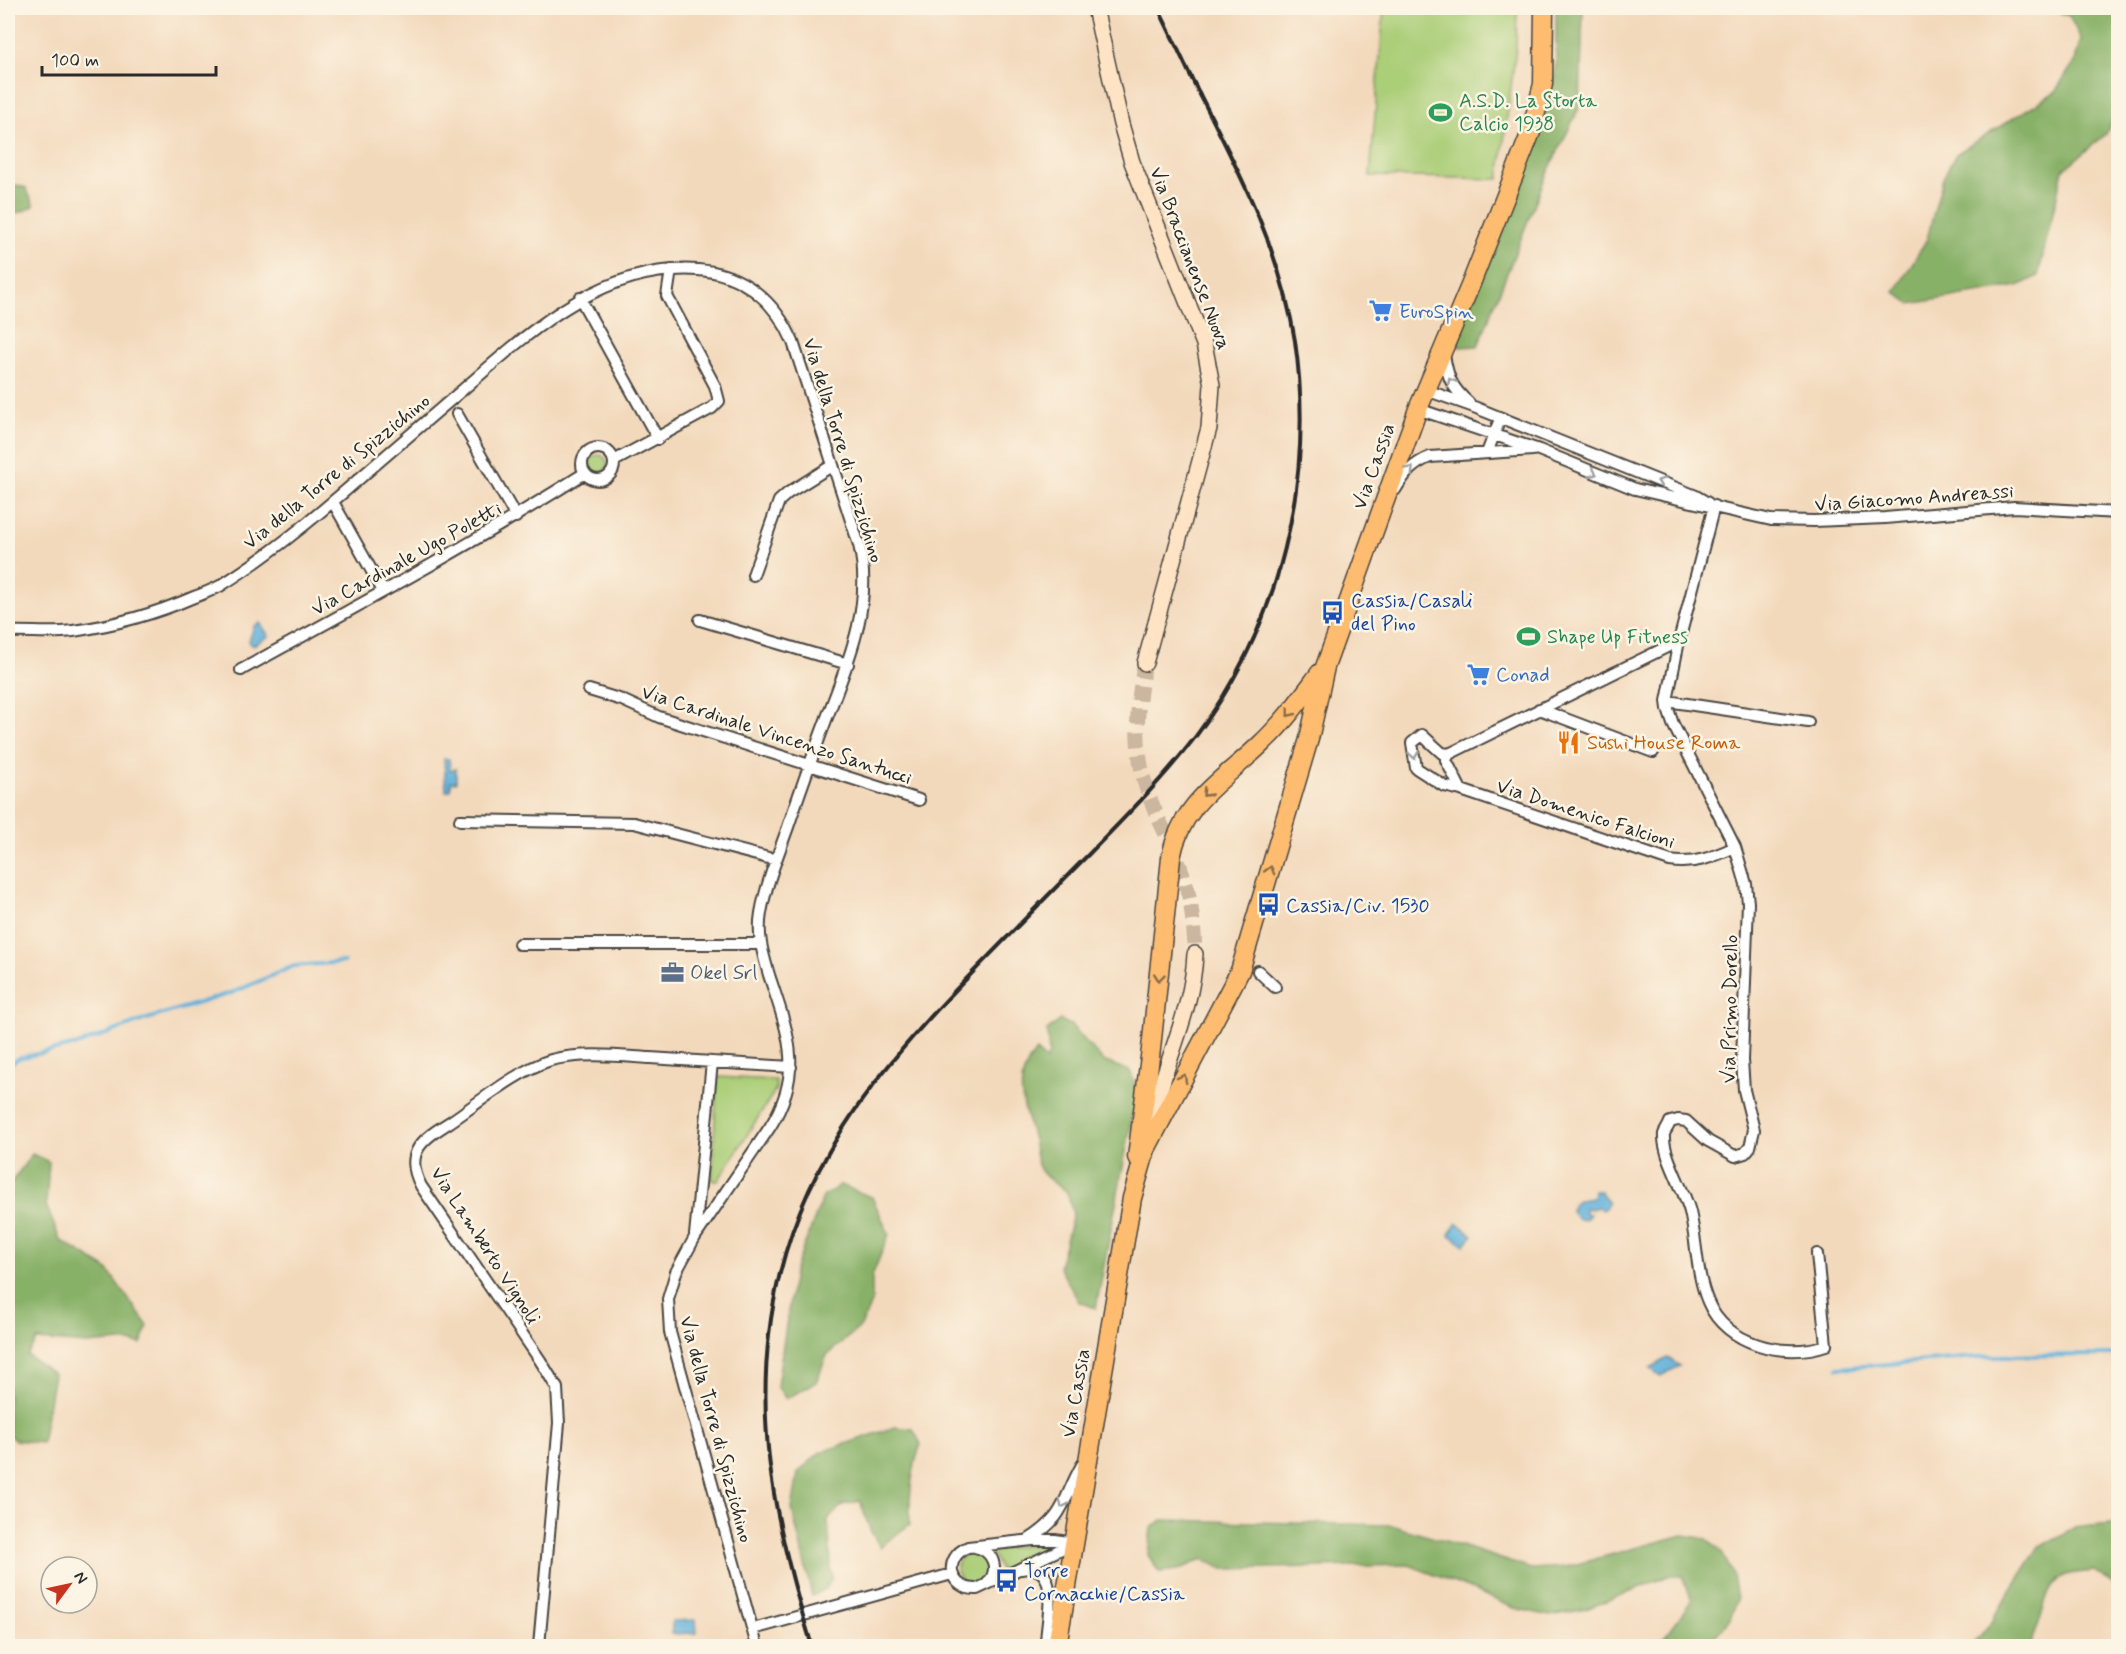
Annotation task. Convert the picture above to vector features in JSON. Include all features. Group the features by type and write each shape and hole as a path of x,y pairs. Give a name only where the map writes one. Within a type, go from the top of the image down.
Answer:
{"main road":[{"name":"Via Braccianense Nuova","path":"1095,8 1120,124 1132,162 1204,344 1212,385 1211,417 1205,447 1145,663"},
{"name":"Via Cassia","path":"1057,1647 1132,1198 1146,1149 1240,971 1309,740 1325,667 1418,409 1538,111 1544,65 1544,8"},
{"path":"1132,1198 1151,1049 1171,858 1176,836 1199,800 1211,786 1276,729 1325,667"},
{"path":"1146,1149 1159,1094 1190,998 1195,954"}],"street":[{"name":"Via della Torre di Spizzichino","path":"8,632 71,631 128,620 164,610 218,587 277,546 333,502 507,351 580,298 609,285 640,274 671,270 703,270 729,275 754,289 776,311 793,342 859,545 865,577 862,607 848,664 776,860 761,912 760,944 785,1026 791,1067 787,1093 779,1112 695,1237 675,1272 670,1289 668,1320 757,1647"},
{"path":"614,461 658,439 712,408 719,401 715,386 667,296 671,270"},
{"path":"580,298 658,439"},
{"name":"Via Giacomo Andreassi","path":"1443,349 1446,373 1450,381 1474,407"},
{"name":"Via Giacomo Andreassi","path":"1426,390 1696,496 1714,506"},
{"name":"Via Giacomo Andreassi","path":"1418,409 1539,450 1635,489 1756,517 1786,521 1885,518 2014,507 2118,513"},
{"path":"457,414 516,517"},
{"path":"1488,453 1500,419"},
{"path":"600,447 613,456 614,461 612,472 604,479 593,480 582,468 583,458 590,450 600,447"},
{"name":"Via Giacomo Andreassi","path":"1378,518 1406,473 1419,461 1436,456 1539,450"},
{"path":"753,575 779,501 833,465"},
{"name":"Via Cardinale Ugo Poletti","path":"241,670 383,591 400,584 516,517 585,473"},
{"path":"333,502 383,591"},
{"path":"1701,505 1711,519"},
{"name":"Via Primo Dorello","path":"1714,506 1679,641 1667,701 1673,724 1735,848 1746,884 1749,903 1742,1060 1744,1090 1754,1130 1750,1147 1745,1153 1735,1156 1708,1141 1686,1121 1670,1122 1664,1134 1668,1154 1690,1211 1707,1301 1713,1313 1728,1328 1754,1345 1781,1350 1815,1349 1826,1345 1817,1254"},
{"path":"700,620 848,664"},
{"path":"1461,790 1446,760 1449,754 1679,641"},
{"name":"Via Cardinale Vincenzo Santucci","path":"589,690 622,700 659,717 919,800"},
{"path":"1667,701 1808,722"},
{"path":"1539,709 1653,752"},
{"name":"Via Domenico Falcioni","path":"1449,754 1442,753 1422,735 1412,743 1416,768 1444,786 1670,861 1693,862 1735,848"},
{"path":"460,820 634,823 776,860"},
{"path":"519,944 760,944"},
{"path":"1258,971 1275,987"},
{"name":"Via Lamberto Vignoli","path":"539,1647 559,1423 557,1388 427,1196 414,1169 414,1156 421,1143 432,1133 524,1073 550,1060 596,1056 791,1067"},
{"path":"695,1237 712,1062"},
{"path":"1026,1540 1048,1526 1062,1510 1073,1482 1087,1457"},
{"path":"1026,1540 1055,1540 1074,1543 977,1589 964,1588 952,1574 951,1567 956,1554 968,1547 1026,1540"},
{"path":"975,1546 987,1552 994,1564 992,1577 983,1587"},
{"path":"1015,1571 1026,1568 1036,1569 1048,1582 1050,1593 1046,1647"},
{"path":"753,1629 952,1574"}],"green space":[{"name":"A.S.D. La Storta Calcio 1938","path":"1384,8 1517,8 1516,48 1499,179 1370,176"},
{"path":"1556,8 1583,8 1580,106 1545,178 1478,346 1459,347 1453,331 1547,98 1556,65"},
{"path":"2049,8 2118,8 2118,107 2106,134 2063,170 2038,276 2018,286 1910,304 1895,292 1927,239 1943,178 1956,154 2055,92 2075,61 2081,39 2069,16"},
{"path":"8,183 26,188 34,206 21,212 8,214"},
{"path":"594,455 602,455 607,460 605,471 594,473 589,468 589,460"},
{"path":"1060,1020 1071,1025 1103,1061 1130,1071 1135,1083 1136,1098 1096,1308 1079,1302 1059,1267 1073,1214 1067,1192 1048,1178 1039,1167 1023,1105 1022,1084 1028,1062 1036,1051 1046,1060 1049,1054 1047,1031"},
{"path":"717,1077 776,1080 776,1089 718,1181 712,1180"},
{"path":"32,1154 49,1162 46,1205 60,1240 107,1269 148,1326 141,1344 121,1341 87,1344 37,1340 27,1355 54,1374 42,1443 15,1440 8,1434 8,1187"},
{"path":"840,1185 872,1197 889,1234 872,1276 872,1301 861,1326 827,1355 816,1382 786,1399 777,1386 794,1272 823,1197"},
{"path":"895,1427 913,1429 921,1444 911,1483 910,1524 880,1547 870,1530 860,1501 842,1505 828,1520 832,1578 826,1589 812,1596 792,1509 798,1473 819,1453"},
{"path":"1162,1520 1390,1525 1531,1569 1566,1567 1683,1535 1707,1539 1722,1553 1733,1574 1737,1600 1730,1619 1706,1646 1653,1646 1666,1635 1692,1600 1682,1576 1668,1576 1586,1609 1550,1616 1514,1608 1409,1565 1223,1569 1203,1559 1178,1570 1159,1572 1148,1555 1151,1528"},
{"path":"2111,1524 2118,1528 2118,1589 2095,1571 2066,1575 2058,1580 2047,1596 2034,1638 2029,1646 1972,1646 1991,1622 2038,1548 2073,1528"},
{"path":"1049,1543 1053,1545 1001,1571 990,1550"},
{"path":"973,1552 984,1557 989,1568 984,1579 973,1584 962,1579 957,1568 962,1557"}],"water":[{"path":"260,623 269,636 252,646 249,641 254,626"},
{"path":"444,759 449,759 450,770 456,769 456,782 451,782 451,790 446,791"},
{"path":"1594,1191 1600,1191 1608,1202 1606,1207 1602,1210 1598,1207 1586,1208 1585,1214 1590,1214 1588,1217 1583,1220 1577,1218 1571,1211 1572,1205 1578,1200 1593,1198"},
{"path":"1457,1223 1473,1235 1464,1245 1449,1234"},
{"path":"1668,1358 1680,1366 1660,1376 1650,1368"},
{"path":"696,1620 697,1633 672,1634 672,1621"}],"waterway":[{"path":"8,1066 19,1058 77,1045 144,1020 234,992 294,966 344,962"},
{"path":"1838,1368 1991,1356 2118,1355"}],"tunnel":[{"path":"1145,663 1138,709 1138,741 1142,772 1149,797 1183,875 1193,920 1195,954"}],"railway":[{"path":"812,1646 786,1553 776,1507 769,1461 766,1415 766,1369 771,1321 780,1273 793,1228 811,1186 856,1109 911,1039 941,1005 1131,810 1196,736 1225,692 1250,646 1270,598 1285,548 1295,497 1300,445 1300,393 1295,341 1288,305 1267,237 1253,204 1158,8"}],"place":[{"name":"A.S.D. La Storta Calcio 1938","path":"1441,112"},
{"name":"EuroSpin","path":"1381,311"},
{"name":"Cassia/Casali del Pino","path":"1333,612"},
{"name":"Shape Up Fitness","path":"1529,636"},
{"name":"Conad","path":"1478,674"},
{"name":"Sushi House Roma","path":"1569,742"},
{"name":"Cassia/Civ. 1530","path":"1268,905"},
{"name":"Okel Srl","path":"672,972"},
{"name":"Torre Cornacchie/Cassia","path":"1006,1581"}]}
